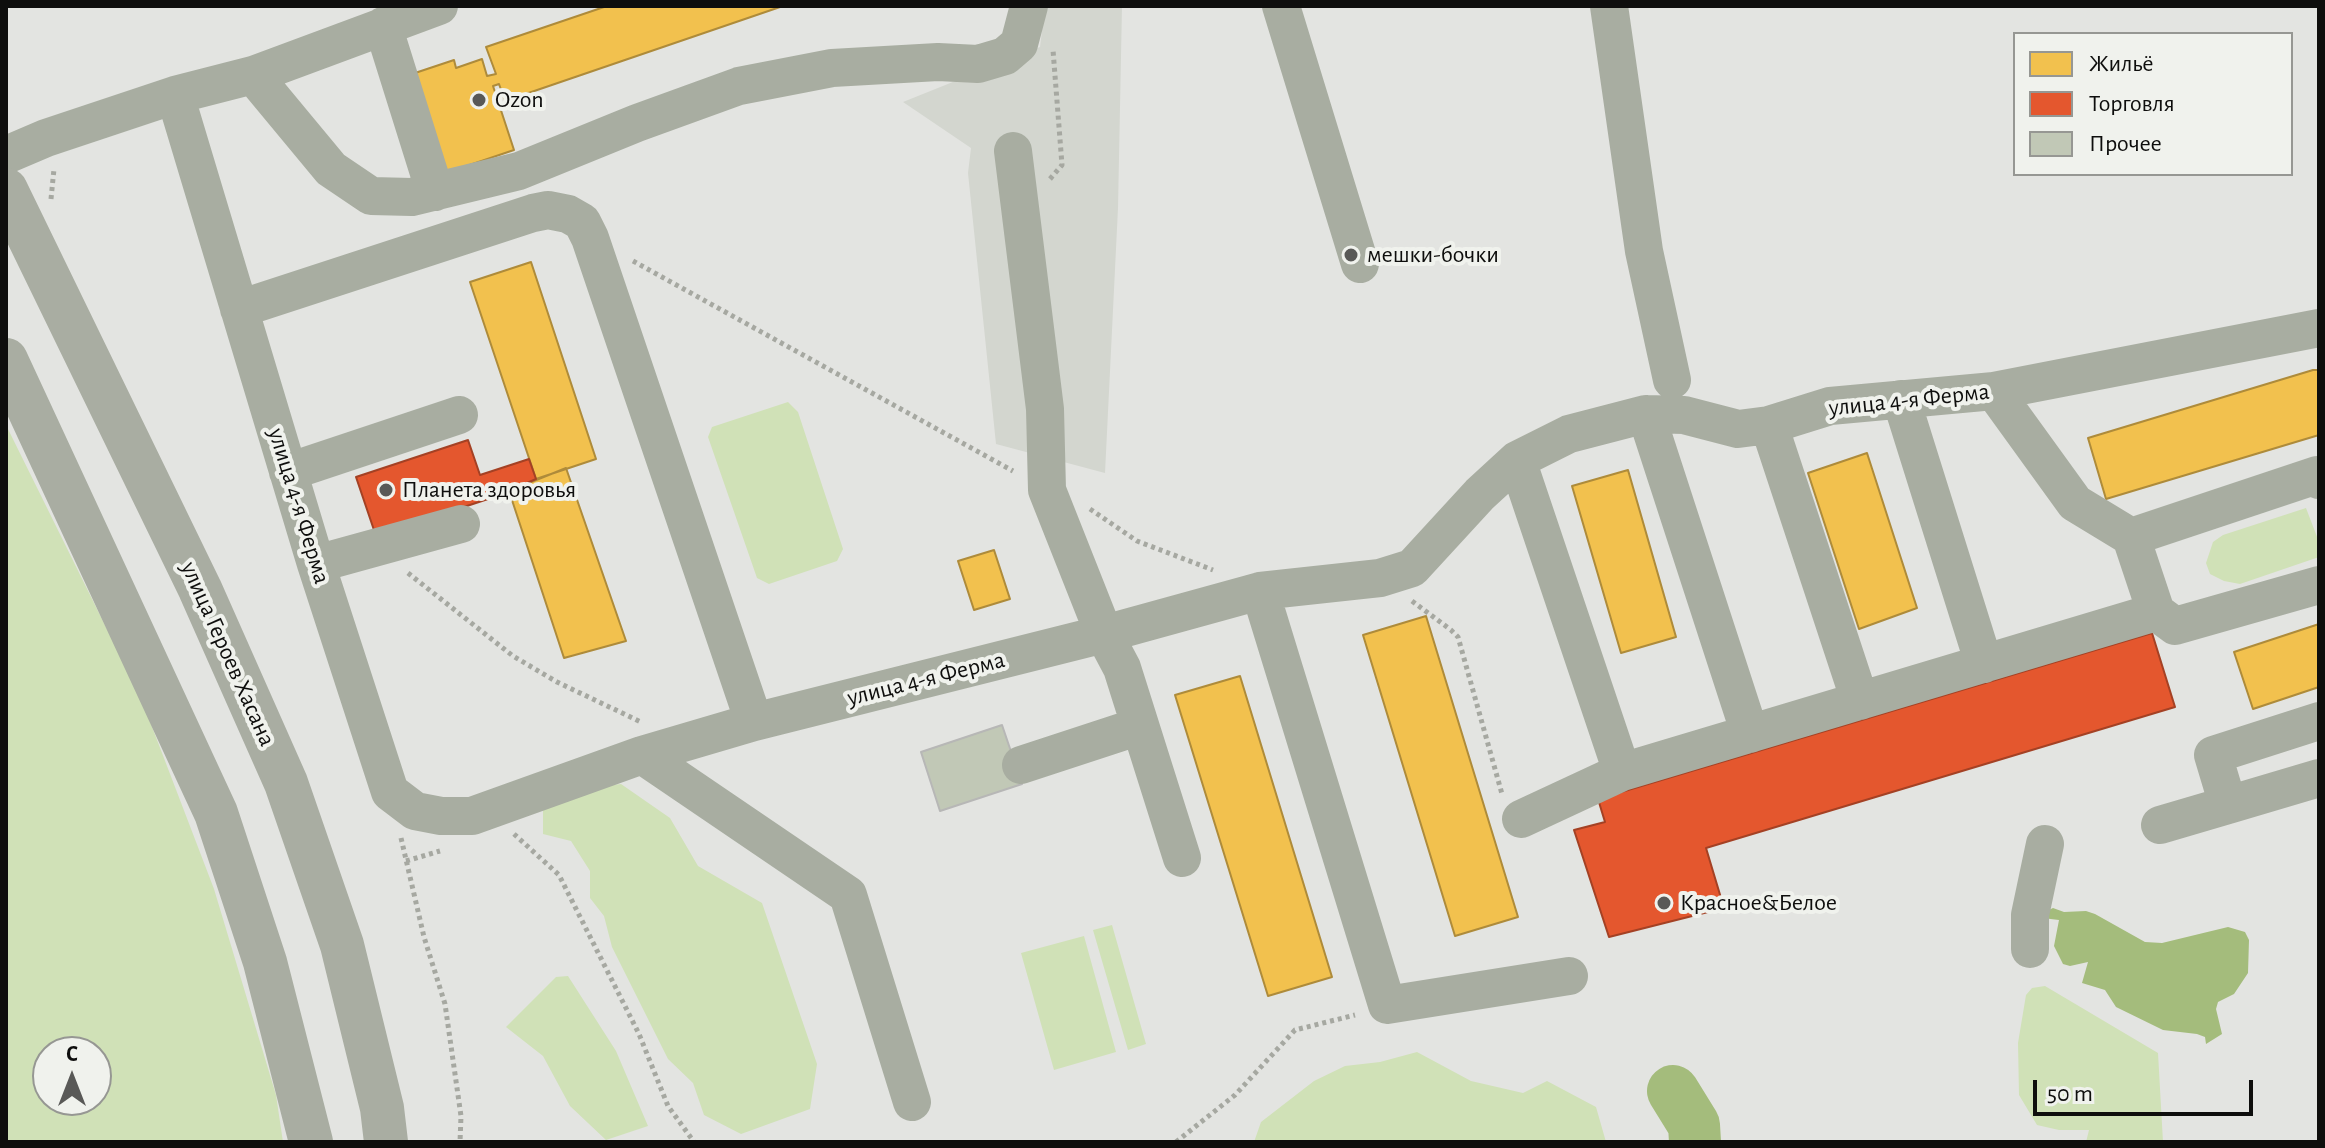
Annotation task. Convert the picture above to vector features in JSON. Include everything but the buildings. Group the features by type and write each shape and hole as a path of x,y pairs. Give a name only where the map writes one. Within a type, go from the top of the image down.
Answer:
{"main road":[{"name":"улица Героев Хасана","path":"6,190 200,589 286,783 342,945 382,1108 386,1142"},
{"path":"6,360 216,813 265,962 311,1142"}],"street":[{"path":"6,155 46,138 175,95 253,75 439,6"},
{"path":"253,75 331,169 371,196 412,197 519,171 739,86 832,68 938,62 978,64 1005,56 1019,44 1029,6"},
{"path":"1281,6 1360,264"},
{"path":"1609,6 1644,251 1672,380"},
{"path":"383,26 435,192"},
{"name":"улица 4-я Ферма","path":"175,95 316,564 390,792 415,811 441,816 472,816 642,755 754,722 1250,594 1380,578 1412,568 1480,494 1517,460 1569,434 1646,414 1684,415 1738,429 1769,425 1830,406 1994,391 2319,328"},
{"path":"1013,151 1045,409 1047,490 1104,634 1122,668 1182,858"},
{"path":"239,309 533,213 548,210 568,214 582,222 754,722"},
{"path":"1994,391 2075,503 2131,537 2156,612 2175,626 2319,585"},
{"path":"1901,399 1984,664"},
{"path":"1646,414 1750,734"},
{"path":"288,472 459,415"},
{"path":"1769,425 1860,701"},
{"path":"1517,460 1622,772"},
{"path":"2131,537 2317,475 2319,480"},
{"path":"316,564 461,524"},
{"path":"1250,594 1387,1005 1569,976"},
{"path":"1513,813 1622,772 2156,612"},
{"path":"2228,805 2213,755 2319,721"},
{"path":"1021,765 1140,726"},
{"path":"642,755 848,895 912,1102"},
{"path":"2160,825 2319,778"},
{"path":"2030,949 2030,915 2045,844"}],"path":[{"path":"1021,214 1062,165 1053,42"},
{"path":"590,238 1047,490 1099,513 1137,541 1214,571 1250,594"},
{"path":"377,549 513,656 557,682 685,743"},
{"path":"1380,578 1458,637 1513,813"},
{"path":"511,831 559,875 639,1034 668,1106 694,1142"},
{"path":"451,848 406,861 424,937 445,1004 461,1116 460,1142"},
{"path":"1176,1142 1235,1095 1295,1030 1387,1005"}],"shaded area":[{"path":"1045,6 1122,6 1118,208 1105,473 996,444 968,173 971,148 903,102 1040,47"},
{"path":"788,402 798,412 843,549 837,561 769,584 757,578 708,437 712,427"},
{"path":"6,425 141,698 214,889 276,1095 283,1142 6,1142"},
{"path":"2306,508 2319,542 2319,557 2240,584 2210,574 2206,563 2213,542 2223,535"},
{"path":"621,784 670,818 698,866 762,903 817,1064 810,1109 741,1134 704,1115 693,1083 668,1059 612,947 604,916 590,898 590,871 571,841 543,834 543,804 579,789"},
{"path":"2053,908 2064,912 2086,911 2095,914 2145,942 2162,943 2228,927 2245,932 2249,940 2248,973 2234,994 2218,1002 2216,1009 2222,1034 2206,1044 2205,1037 2197,1034 2163,1030 2116,1007 2105,990 2082,983 2088,962 2070,966 2063,964 2054,946 2059,920 2034,917"},
{"path":"1112,925 1146,1044 1128,1050 1093,930"},
{"path":"1084,936 1116,1052 1054,1070 1021,953"},
{"path":"568,976 616,1051 648,1126 606,1140 570,1106 543,1056 506,1027 556,977"},
{"path":"2045,986 2158,1053 2163,1142 2086,1142 2089,1130 2059,1130 2037,1125 2019,1095 2018,1043 2026,995 2032,988"},
{"path":"1417,1052 1471,1081 1523,1093 1547,1081 1596,1107 1606,1142 1254,1142 1261,1122 1314,1081 1345,1066 1380,1062"}],"waterway":[{"path":"1673,1091 1694,1125 1695,1142"}],"place":[{"name":"Ozon","path":"479,100"},
{"name":"мешки-бочки","path":"1351,255"},
{"name":"Планета здоровья","path":"386,490"},
{"name":"Красное&Белое","path":"1664,903"}]}
